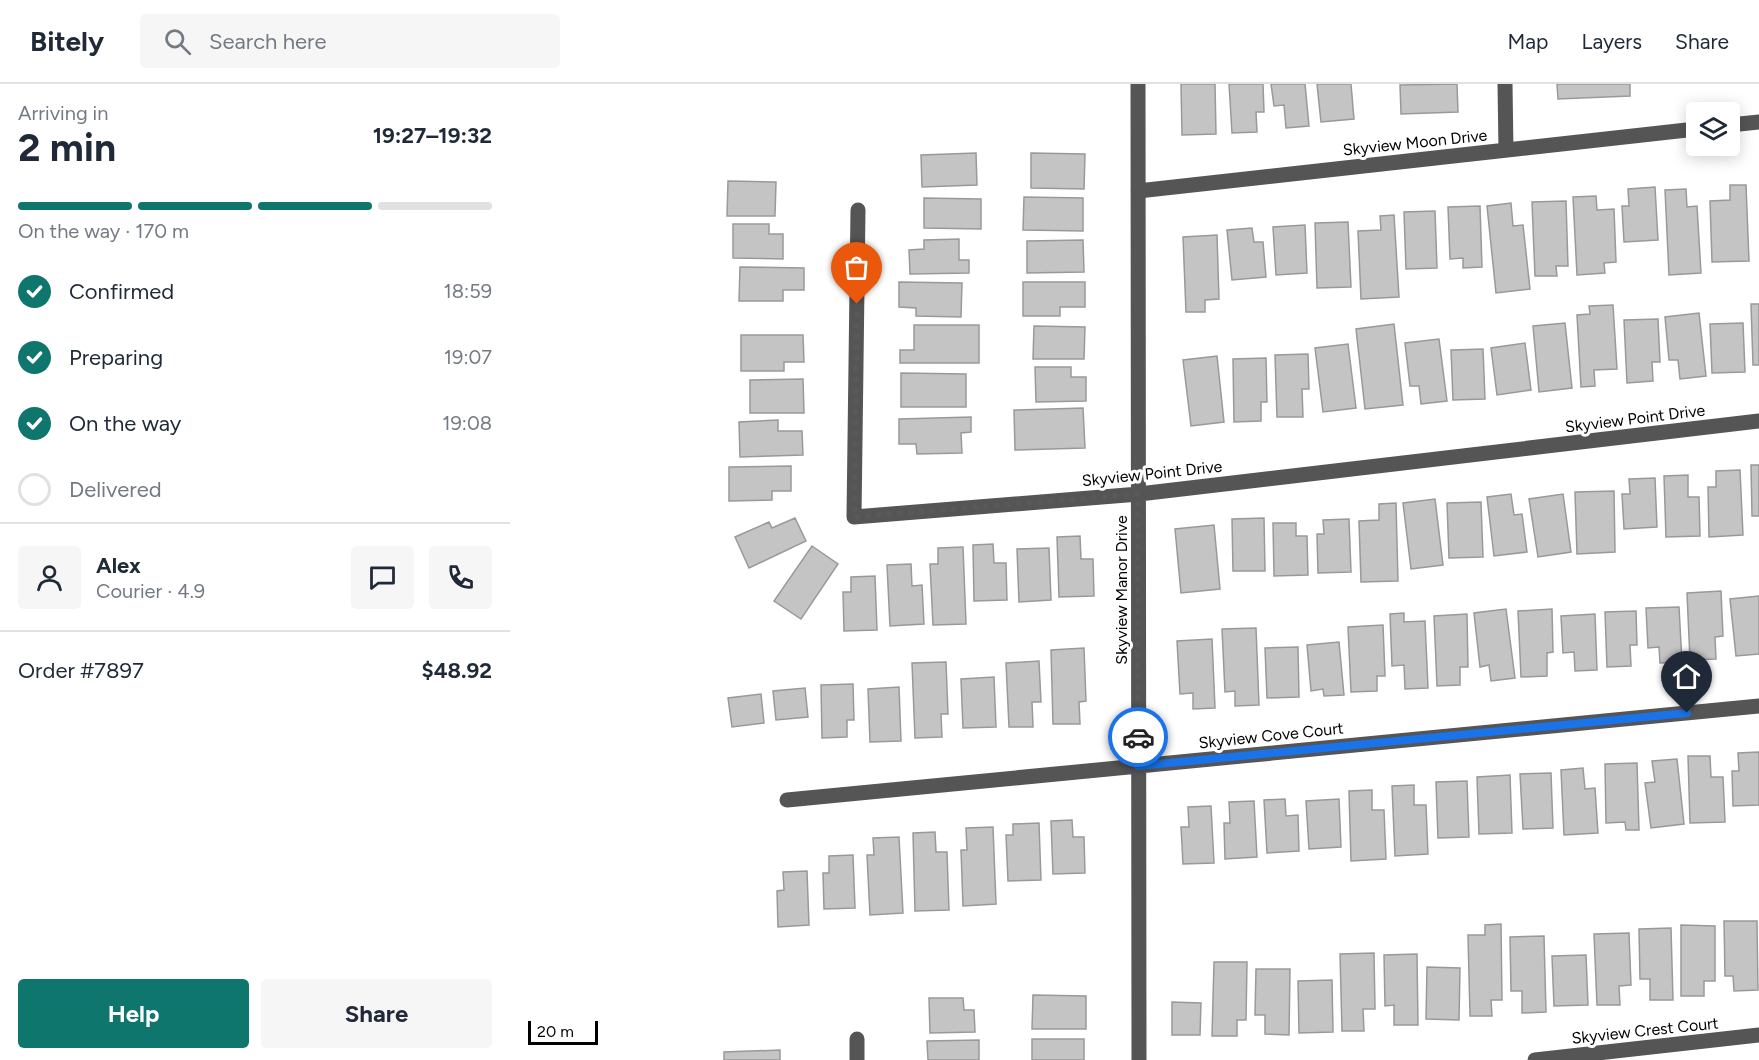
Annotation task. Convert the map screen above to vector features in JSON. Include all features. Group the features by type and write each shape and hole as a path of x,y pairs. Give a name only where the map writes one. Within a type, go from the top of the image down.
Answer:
{"street":[{"name":"Skyview Manor Drive","path":"1137,84 1138,1060"},
{"path":"1506,84 1506,150"},
{"path":"1740,124 1759,122"},
{"name":"Skyview Moon Drive","path":"1138,190 1686,130"},
{"name":"Skyview Point Drive","path":"858,210 854,517 1138,494 1759,422"},
{"name":"Skyview Cove Court","path":"788,800 1759,706"},
{"name":"Skyview Crest Court","path":"1535,1060 1759,1035"},
{"path":"857,1039 857,1060"}],"building":[{"path":"1181,84 1215,84 1216,134 1182,135"},
{"path":"1229,84 1263,84 1264,112 1256,112 1257,132 1232,133"},
{"path":"1271,84 1305,84 1309,126 1286,128 1284,105 1274,106"},
{"path":"1317,84 1351,84 1354,119 1321,122"},
{"path":"1457,84 1458,112 1401,114 1400,85"},
{"path":"1557,84 1630,84 1630,96 1558,99"},
{"path":"976,153 977,185 922,187 921,155"},
{"path":"1031,153 1085,154 1084,189 1031,188"},
{"path":"728,181 776,182 775,216 727,216"},
{"path":"1730,185 1746,185 1749,261 1712,262 1710,201 1730,200"},
{"path":"1655,187 1658,240 1624,242 1622,206 1629,206 1628,189"},
{"path":"1686,189 1687,207 1697,206 1701,273 1669,275 1665,190"},
{"path":"1596,196 1597,210 1614,209 1616,262 1604,263 1605,273 1577,275 1573,197"},
{"path":"1024,197 1083,198 1083,231 1023,230"},
{"path":"924,198 981,199 981,229 924,228"},
{"path":"1566,201 1568,266 1556,266 1557,276 1535,276 1532,202"},
{"path":"1511,203 1513,226 1523,225 1530,289 1496,293 1487,206"},
{"path":"1480,206 1482,267 1463,268 1463,258 1450,259 1448,207"},
{"path":"1435,211 1437,268 1406,269 1404,212"},
{"path":"1394,215 1399,297 1361,299 1358,231 1381,230 1380,216"},
{"path":"1348,222 1351,287 1317,288 1315,223"},
{"path":"733,224 769,224 769,234 783,234 783,259 733,258"},
{"path":"1305,225 1307,273 1276,275 1273,227"},
{"path":"1252,228 1254,242 1263,242 1266,277 1232,280 1227,230"},
{"path":"1217,235 1219,299 1205,300 1205,312 1186,312 1183,237"},
{"path":"959,239 959,260 969,260 969,273 910,274 909,250 924,249 924,240"},
{"path":"1083,240 1084,272 1027,273 1027,241"},
{"path":"740,267 804,268 804,290 783,290 783,301 739,301"},
{"path":"899,282 962,283 961,317 916,316 916,308 899,307"},
{"path":"1023,282 1085,282 1085,307 1060,307 1060,316 1023,316"},
{"path":"1751,304 1759,304 1759,365 1753,365"},
{"path":"1613,305 1617,369 1594,370 1595,386 1581,387 1577,315 1590,314 1589,306"},
{"path":"1699,313 1706,376 1680,379 1678,360 1669,360 1665,317"},
{"path":"1658,319 1660,362 1652,362 1653,381 1627,383 1624,320"},
{"path":"1565,323 1572,388 1539,392 1533,326"},
{"path":"1743,323 1745,372 1712,373 1710,324"},
{"path":"1394,324 1403,405 1365,409 1356,329"},
{"path":"914,325 979,325 979,363 900,363 900,350 914,350"},
{"path":"1034,326 1085,327 1084,359 1033,359"},
{"path":"741,335 803,335 804,362 784,362 784,371 741,371"},
{"path":"1439,339 1447,401 1421,404 1419,386 1410,386 1405,343"},
{"path":"1525,343 1531,390 1497,395 1491,348"},
{"path":"1348,344 1356,408 1323,412 1315,348"},
{"path":"1483,349 1485,399 1453,400 1451,350"},
{"path":"1308,354 1309,389 1302,389 1303,417 1277,417 1275,355"},
{"path":"1217,356 1224,422 1191,426 1183,360"},
{"path":"1266,358 1267,402 1261,402 1261,421 1234,422 1233,359"},
{"path":"1035,367 1071,367 1071,377 1086,377 1086,401 1036,402"},
{"path":"901,373 966,374 966,407 901,407"},
{"path":"803,379 804,413 750,413 750,380"},
{"path":"1083,408 1085,448 1015,450 1014,410"},
{"path":"971,417 971,432 961,433 962,453 917,454 916,444 899,444 899,419"},
{"path":"778,420 778,431 802,431 803,455 740,457 739,422"},
{"path":"1751,465 1759,465 1759,516 1752,516"},
{"path":"791,466 791,491 772,491 772,500 729,501 729,467"},
{"path":"1740,470 1743,535 1709,537 1708,487 1716,487 1716,471"},
{"path":"1688,475 1688,497 1699,497 1700,536 1666,537 1664,476"},
{"path":"1655,478 1657,527 1624,529 1622,494 1630,494 1629,479"},
{"path":"1614,491 1615,552 1577,554 1575,492"},
{"path":"1511,494 1514,515 1522,514 1527,552 1494,556 1487,497"},
{"path":"1563,494 1571,552 1538,557 1529,499"},
{"path":"1435,499 1443,565 1411,569 1403,503"},
{"path":"1481,502 1483,557 1449,558 1447,503"},
{"path":"1396,503 1398,581 1361,582 1359,521 1379,520 1379,504"},
{"path":"795,518 806,541 749,568 735,537 769,522 772,528"},
{"path":"1264,518 1265,571 1233,571 1232,519"},
{"path":"1349,519 1351,572 1318,573 1317,534 1324,534 1323,520"},
{"path":"1273,523 1296,523 1296,536 1307,536 1308,575 1274,576"},
{"path":"1214,525 1220,589 1181,593 1175,529"},
{"path":"1080,536 1081,559 1093,559 1094,596 1059,597 1057,537"},
{"path":"993,544 994,563 1006,563 1007,600 974,601 973,545"},
{"path":"812,546 838,564 801,619 774,601"},
{"path":"963,547 966,624 933,625 930,564 938,564 938,548"},
{"path":"1049,548 1051,600 1019,602 1017,549"},
{"path":"911,564 912,586 922,585 924,624 890,626 887,565"},
{"path":"875,576 877,630 844,631 843,592 851,592 851,577"},
{"path":"1721,591 1723,636 1715,637 1716,659 1690,660 1687,593"},
{"path":"1759,596 1759,654 1736,656 1730,599"},
{"path":"1679,607 1682,662 1660,663 1659,647 1648,648 1646,608"},
{"path":"1506,609 1515,678 1491,681 1489,665 1480,667 1474,613"},
{"path":"1552,609 1553,652 1547,653 1547,676 1521,677 1518,611"},
{"path":"1636,611 1637,645 1630,645 1631,666 1607,667 1605,612"},
{"path":"1404,613 1404,622 1425,621 1428,688 1405,689 1404,665 1392,666 1390,614"},
{"path":"1467,614 1468,667 1460,667 1460,685 1437,686 1434,616"},
{"path":"1595,614 1597,670 1575,671 1574,652 1563,653 1561,616"},
{"path":"1383,625 1385,676 1377,676 1377,691 1351,692 1348,627"},
{"path":"1256,628 1259,705 1235,706 1235,691 1225,692 1222,629"},
{"path":"1212,639 1215,708 1193,709 1193,693 1180,694 1177,641"},
{"path":"1339,642 1344,695 1324,696 1323,689 1311,691 1307,645"},
{"path":"1298,647 1299,697 1267,698 1265,648"},
{"path":"1084,648 1086,701 1079,702 1080,724 1053,724 1051,650"},
{"path":"1039,661 1041,702 1032,702 1033,727 1009,727 1006,663"},
{"path":"946,662 948,714 941,714 942,737 915,738 912,663"},
{"path":"994,677 996,727 963,728 961,679"},
{"path":"853,684 854,720 847,720 847,737 822,738 821,685"},
{"path":"899,687 901,741 870,742 868,689"},
{"path":"805,688 808,717 776,720 773,691"},
{"path":"761,694 764,723 732,727 728,698"},
{"path":"1759,752 1759,805 1733,806 1732,771 1739,771 1738,753"},
{"path":"1688,756 1710,756 1711,777 1723,777 1725,822 1690,823"},
{"path":"1677,759 1684,824 1651,828 1645,783 1655,782 1652,761"},
{"path":"1637,763 1639,830 1626,830 1625,822 1606,823 1605,764"},
{"path":"1583,768 1585,789 1595,788 1598,833 1564,835 1561,770"},
{"path":"1551,773 1553,828 1523,829 1520,774"},
{"path":"1510,775 1512,833 1479,834 1477,777"},
{"path":"1467,781 1469,837 1438,838 1436,782"},
{"path":"1414,785 1414,805 1426,805 1428,854 1395,856 1392,786"},
{"path":"1372,790 1372,810 1384,810 1386,859 1351,861 1349,791"},
{"path":"1285,799 1286,816 1298,815 1299,851 1267,853 1264,800"},
{"path":"1339,799 1341,847 1309,849 1306,801"},
{"path":"1254,801 1257,857 1225,859 1224,823 1230,823 1229,802"},
{"path":"1211,806 1214,863 1183,864 1181,827 1189,827 1188,807"},
{"path":"1072,820 1073,837 1084,837 1085,873 1053,874 1051,821"},
{"path":"1039,823 1041,880 1008,881 1006,835 1013,835 1013,824"},
{"path":"993,827 996,904 963,906 961,850 967,850 966,828"},
{"path":"935,832 936,852 947,852 949,910 915,911 913,833"},
{"path":"899,837 903,913 870,915 867,855 874,855 873,838"},
{"path":"853,855 855,908 824,909 823,873 829,873 829,856"},
{"path":"807,871 809,925 778,927 777,891 784,890 783,872"},
{"path":"1724,921 1757,921 1758,990 1734,991 1733,976 1725,976"},
{"path":"1501,924 1502,1000 1491,1000 1492,1016 1470,1016 1468,935 1485,935 1485,925"},
{"path":"1681,925 1715,926 1715,981 1704,981 1704,996 1681,996"},
{"path":"1671,928 1673,1000 1650,1000 1650,979 1640,979 1639,929"},
{"path":"1629,933 1631,985 1619,986 1620,1005 1597,1005 1594,934"},
{"path":"1544,936 1546,1012 1522,1013 1522,991 1511,991 1510,937"},
{"path":"1374,953 1375,1009 1363,1009 1364,1031 1342,1031 1340,954"},
{"path":"1417,954 1418,1025 1394,1025 1394,1005 1385,1006 1384,955"},
{"path":"1586,955 1588,1005 1554,1006 1552,956"},
{"path":"1214,962 1247,962 1246,1020 1237,1020 1237,1036 1212,1036"},
{"path":"1427,967 1460,968 1459,1020 1426,1019"},
{"path":"1256,969 1290,969 1289,1035 1265,1034 1265,1015 1255,1015"},
{"path":"1332,980 1333,1032 1299,1033 1298,981"},
{"path":"1033,995 1086,996 1086,1029 1032,1029"},
{"path":"929,998 963,998 964,1010 974,1010 975,1032 930,1033"},
{"path":"1172,1002 1201,1003 1200,1035 1172,1035"},
{"path":"1032,1039 1084,1039 1084,1060 1032,1060"},
{"path":"979,1040 979,1060 928,1060 927,1041"},
{"path":"780,1050 780,1060 724,1060 724,1052"}],"way so far":[{"path":"857,304 854,517 1138,494 1138,737"}],"route":[{"path":"1138,737 1138,766 1687,713"}]}
